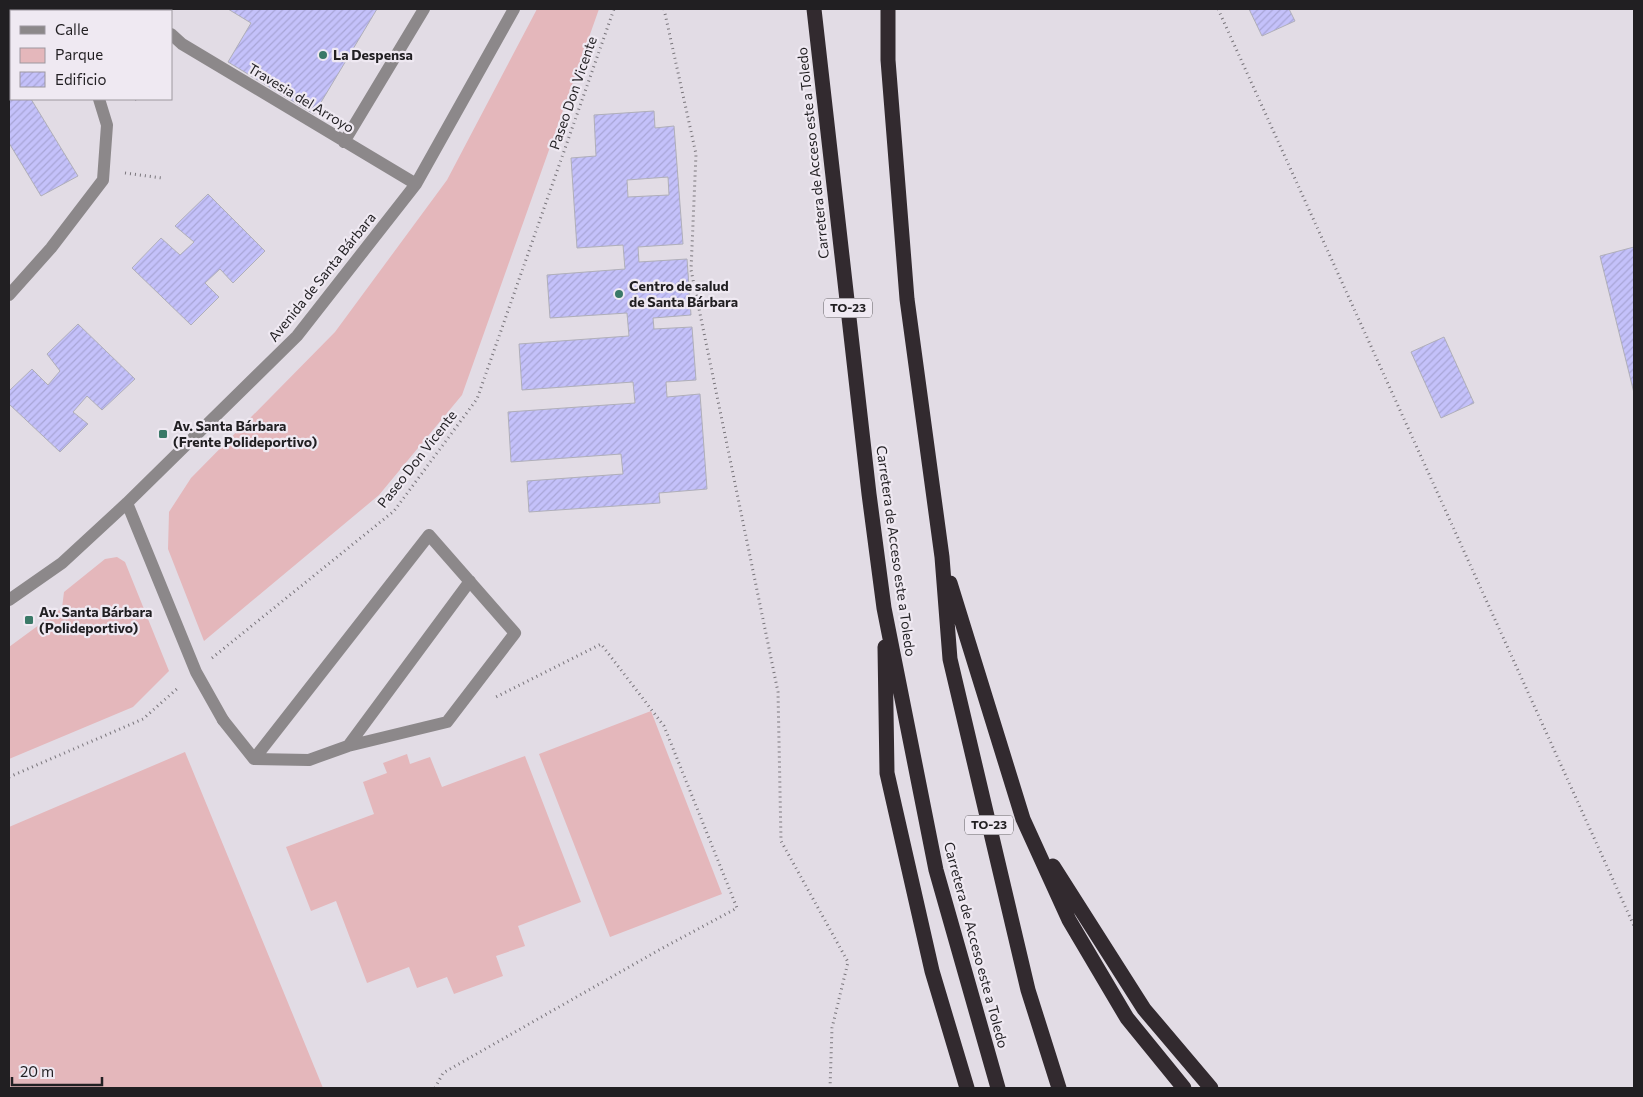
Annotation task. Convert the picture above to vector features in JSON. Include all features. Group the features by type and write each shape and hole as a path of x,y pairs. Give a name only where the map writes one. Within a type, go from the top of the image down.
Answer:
{"highway":[{"name":"Carretera de Acceso este a Toledo","path":"814,9 869,494 884,608 936,870 998,1088"},
{"name":"TO-23","path":"888,9 888,60 907,299 942,557 950,660 1028,990 1059,1088"},
{"path":"942,557 1023,819 1069,920 1127,1018 1184,1088"},
{"path":"884,608 886,773 932,971 967,1088"},
{"path":"1023,819 1144,1009 1211,1088"}],"street":[{"path":"344,142 424,9"},
{"name":"Avenida de Santa Bárbara","path":"9,600 62,562 127,503 297,336 416,184 514,9"},
{"name":"Travesia del Arroyo","path":"172,35 182,44 416,184"},
{"path":"9,295 51,248 103,180 107,125 98,100"},
{"path":"127,503 196,672 223,720 254,759"},
{"path":"429,535 515,633 447,722 348,746 309,760 254,759 429,535"},
{"path":"348,746 470,581"}],"path":[{"name":"Paseo Don Vicente","path":"9,777 143,719 196,672 394,511 477,399 614,9"},
{"path":"664,9 696,154 691,270 778,692 781,841 848,962 832,1028 830,1088"},
{"path":"1218,9 1634,926"},
{"path":"104,169 162,178"},
{"path":"435,1088 443,1073 650,955 737,908 664,726 601,644 490,701"}],"green space":[{"path":"537,9 599,9 462,395 379,495 204,641 168,549 169,512 191,478 335,332 447,180"},
{"path":"117,557 125,562 169,671 133,707 9,759 9,647 62,608 64,592 105,559"},
{"path":"651,711 722,894 610,937 539,754"},
{"path":"185,752 323,1088 9,1088 9,827"},
{"path":"407,754 410,764 430,757 442,787 525,756 581,902 518,926 525,946 496,956 503,976 454,994 447,977 417,988 409,967 367,983 336,901 311,911 286,847 374,814 363,782 387,773 383,763"}],"building":[{"path":"228,9 377,9 314,114 228,62 251,23"},
{"path":"1249,9 1289,9 1295,21 1262,36"},
{"path":"9,62 10,100 32,100 78,176 41,196 9,143"},
{"name":"Centro de salud de Santa Bárbara","path":"654,111 655,128 674,126 683,244 638,247 639,262 687,259 691,315 653,318 654,329 692,327 696,380 666,382 667,397 700,394 707,489 659,493 660,503 529,512 527,481 623,474 621,454 511,462 508,412 635,403 633,382 522,390 519,344 629,336 627,313 550,318 547,275 625,269 623,245 577,248 571,158 596,156 594,115","holes":["668,177 669,195 628,197 627,180"]},
{"path":"208,194 265,251 233,283 220,269 205,283 219,297 191,325 132,268 161,238 180,255 194,242 175,226"},
{"path":"1634,247 1634,393 1600,256"},
{"path":"78,324 135,379 102,410 87,396 73,412 88,424 60,452 9,404 9,391 32,369 48,385 60,371 47,354"},
{"path":"1444,337 1474,403 1441,418 1411,352"}],"place":[{"name":"La Despensa","path":"323,55"},
{"name":"Centro de salud de Santa Bárbara","path":"619,294"},
{"name":"Av. Santa Bárbara (Frente Polideportivo)","path":"163,434"},
{"name":"Av. Santa Bárbara (Polideportivo)","path":"29,620"}]}
